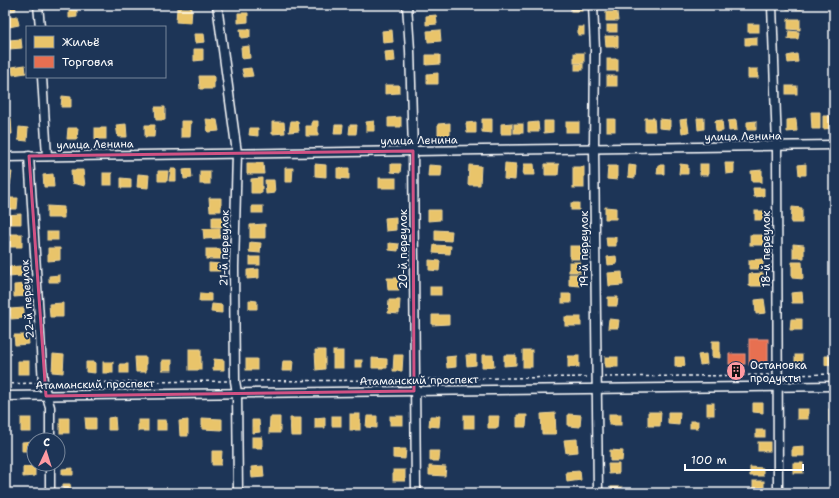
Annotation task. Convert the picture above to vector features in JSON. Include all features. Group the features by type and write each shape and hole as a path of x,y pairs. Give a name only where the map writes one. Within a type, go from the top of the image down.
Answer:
{"street":[{"path":"38,5 40,26"},
{"name":"21-й переулок","path":"217,5 238,153 234,268 238,493"},
{"name":"20-й переулок","path":"407,5 413,151 416,493"},
{"name":"19-й переулок","path":"593,5 595,50 594,148 598,493"},
{"name":"18-й переулок","path":"772,5 777,146 778,493"},
{"path":"42,78 47,156"},
{"name":"улица Ленина","path":"5,157 834,146"},
{"name":"22-й переулок","path":"29,156 43,383 50,407 50,432"},
{"name":"Атаманский проспект","path":"5,396 834,386"},
{"path":"50,472 50,493"}],"highlighted area":[{"path":"413,151 414,391 46,396 29,156"}],"building: Жильё":[{"path":"5,5 15,5 16,10 6,12"},
{"path":"571,5 582,5 582,11 571,11"},
{"path":"787,5 802,5 802,9 787,9"},
{"path":"69,7 77,7 77,17 69,18"},
{"path":"177,8 192,8 191,23 176,22"},
{"path":"606,12 617,12 618,21 606,21"},
{"path":"238,13 248,13 248,22 238,23"},
{"path":"436,15 437,24 426,25 426,16"},
{"path":"17,16 19,25 9,27 7,18"},
{"path":"788,19 800,19 800,30 788,29"},
{"path":"748,24 759,24 759,32 748,32"},
{"path":"607,25 617,25 617,32 607,32"},
{"path":"578,27 584,27 584,35 578,35"},
{"path":"240,29 250,29 250,37 241,38"},
{"path":"392,30 393,42 383,43 382,31"},
{"path":"440,30 441,41 428,42 427,31"},
{"path":"789,31 799,32 798,39 788,39"},
{"path":"194,34 204,34 205,42 195,43"},
{"path":"605,36 618,36 618,47 606,47"},
{"path":"757,37 757,45 745,45 745,38"},
{"path":"21,39 22,48 9,49 9,40"},
{"path":"249,46 250,58 242,59 241,47"},
{"path":"194,49 203,49 203,60 194,61"},
{"path":"394,51 395,61 386,62 385,52"},
{"path":"574,53 584,53 584,63 574,63"},
{"path":"797,54 798,62 788,63 787,56"},
{"path":"426,55 440,55 440,64 426,65"},
{"path":"607,59 618,59 618,71 607,71"},
{"path":"575,64 583,64 583,70 575,70"},
{"path":"25,65 26,73 13,75 12,67"},
{"path":"251,68 253,76 244,77 242,69"},
{"path":"748,69 758,69 758,78 748,78"},
{"path":"438,73 438,84 427,84 427,74"},
{"path":"199,76 214,76 214,89 200,89"},
{"path":"607,76 617,76 617,86 607,86"},
{"path":"385,85 399,85 399,93 385,94"},
{"path":"786,86 797,86 797,94 786,94"},
{"path":"62,96 71,97 71,107 61,107"},
{"path":"155,107 165,107 165,120 156,120"},
{"path":"811,112 820,112 820,129 812,129"},
{"path":"823,116 834,116 834,128 823,129"},
{"path":"401,117 401,127 388,127 388,118"},
{"path":"5,118 11,118 12,134 5,134"},
{"path":"645,118 654,118 655,131 645,131"},
{"path":"697,118 704,118 704,129 698,130"},
{"path":"206,119 217,120 219,131 208,132"},
{"path":"482,119 492,119 492,133 482,132"},
{"path":"607,119 615,119 615,131 607,131"},
{"path":"659,119 670,120 670,129 659,128"},
{"path":"687,119 689,132 682,133 680,120"},
{"path":"796,119 797,131 787,132 787,120"},
{"path":"722,120 723,131 716,132 715,121"},
{"path":"736,120 737,130 729,131 728,121"},
{"path":"181,121 191,121 190,137 181,137"},
{"path":"291,121 298,121 299,131 289,132"},
{"path":"312,121 318,121 318,136 306,136 306,126 312,126"},
{"path":"374,121 374,131 366,131 366,122"},
{"path":"544,121 553,121 553,132 544,133"},
{"path":"756,121 756,130 747,130 747,122"},
{"path":"272,122 284,122 285,133 272,134"},
{"path":"476,122 476,133 467,133 466,123"},
{"path":"538,122 539,132 528,132 528,123"},
{"path":"566,122 579,122 579,132 566,132"},
{"path":"450,123 450,135 438,135 438,124"},
{"path":"512,123 512,134 501,134 501,124"},
{"path":"126,124 127,137 118,137 116,125"},
{"path":"514,124 523,124 523,133 514,133"},
{"path":"145,125 155,125 154,137 145,137"},
{"path":"335,125 343,125 342,134 334,134"},
{"path":"350,125 357,125 356,134 349,134"},
{"path":"19,127 28,128 27,141 18,140"},
{"path":"68,128 78,128 77,139 67,139"},
{"path":"95,128 106,128 106,139 95,139"},
{"path":"250,128 258,128 258,136 249,135"},
{"path":"247,163 263,163 264,174 247,174"},
{"path":"505,163 516,164 515,180 504,179"},
{"path":"725,163 734,163 734,173 726,174"},
{"path":"315,164 326,165 326,177 315,176"},
{"path":"391,164 401,164 400,173 391,172"},
{"path":"524,164 534,164 535,175 523,175"},
{"path":"545,164 559,164 558,175 545,175"},
{"path":"680,164 688,165 688,174 679,174"},
{"path":"700,164 708,164 708,175 700,175"},
{"path":"806,164 806,175 799,175 798,165"},
{"path":"429,165 442,166 441,176 428,176"},
{"path":"469,165 481,166 480,185 468,185"},
{"path":"629,165 636,166 635,178 628,177"},
{"path":"658,165 664,165 664,174 657,174"},
{"path":"608,166 617,166 617,180 607,179"},
{"path":"573,167 584,167 584,188 573,188"},
{"path":"285,168 293,168 292,182 285,182"},
{"path":"337,168 349,168 349,179 337,178"},
{"path":"171,169 176,169 176,181 169,181"},
{"path":"191,169 192,178 184,179 183,170"},
{"path":"71,170 83,170 85,186 72,183"},
{"path":"762,170 762,182 752,182 751,171"},
{"path":"158,171 168,171 167,181 158,181"},
{"path":"200,171 210,171 210,184 200,184"},
{"path":"5,172 12,172 10,185 5,184"},
{"path":"103,173 112,173 112,185 103,185"},
{"path":"53,174 54,187 44,187 43,175"},
{"path":"138,174 149,175 148,188 137,187"},
{"path":"121,178 131,179 131,188 121,188"},
{"path":"262,178 262,193 251,193 251,179"},
{"path":"379,178 396,178 396,188 379,188"},
{"path":"265,180 274,180 275,193 266,194"},
{"path":"753,188 764,188 764,196 754,197"},
{"path":"7,198 18,198 17,209 7,209"},
{"path":"209,198 221,198 221,211 210,211"},
{"path":"571,203 579,203 579,210 571,210"},
{"path":"47,206 64,207 64,218 47,218"},
{"path":"252,206 263,206 263,213 252,213"},
{"path":"605,207 616,208 616,219 605,219"},
{"path":"792,207 802,208 802,223 791,223"},
{"path":"428,210 440,210 440,220 428,221"},
{"path":"755,211 764,211 764,220 755,220"},
{"path":"21,214 21,224 5,224 5,215"},
{"path":"212,217 223,217 222,227 212,227"},
{"path":"396,217 396,230 386,231 385,218"},
{"path":"265,224 265,238 250,238 250,225"},
{"path":"220,228 220,238 204,239 203,229"},
{"path":"435,230 452,231 451,241 435,240"},
{"path":"47,232 58,232 58,240 47,240"},
{"path":"9,234 22,234 22,247 10,247"},
{"path":"750,235 764,235 764,245 750,245"},
{"path":"606,237 616,237 616,246 607,246"},
{"path":"250,242 261,243 260,253 249,252"},
{"path":"389,243 399,244 398,251 389,250"},
{"path":"793,244 804,245 804,258 793,258"},
{"path":"434,245 451,246 450,254 433,253"},
{"path":"570,246 581,246 581,259 570,259"},
{"path":"48,248 60,248 60,260 48,261"},
{"path":"206,249 222,249 222,259 206,259"},
{"path":"616,256 617,264 608,265 607,257"},
{"path":"250,257 260,257 260,265 250,265"},
{"path":"763,259 763,269 749,269 749,260"},
{"path":"429,260 440,261 439,271 429,270"},
{"path":"569,262 580,262 580,272 569,272"},
{"path":"792,262 802,262 803,279 792,278"},
{"path":"209,263 220,264 220,271 209,271"},
{"path":"21,266 22,276 8,277 8,267"},
{"path":"259,269 259,278 247,279 247,270"},
{"path":"622,272 623,285 609,286 608,273"},
{"path":"763,273 763,286 749,286 749,274"},
{"path":"569,274 581,274 580,286 569,285"},
{"path":"60,275 60,282 49,282 49,276"},
{"path":"387,278 399,278 399,290 388,290"},
{"path":"26,284 27,296 14,297 14,285"},
{"path":"430,287 441,287 441,295 430,295"},
{"path":"802,292 803,303 792,303 791,293"},
{"path":"200,293 211,294 211,301 199,301"},
{"path":"562,294 571,294 571,303 562,303"},
{"path":"608,297 618,297 617,306 608,306"},
{"path":"764,299 766,313 756,314 755,300"},
{"path":"249,300 257,301 257,309 249,309"},
{"path":"389,300 400,300 399,314 388,313"},
{"path":"63,303 63,317 50,317 49,304"},
{"path":"212,304 222,305 222,313 211,312"},
{"path":"24,308 24,318 11,319 10,309"},
{"path":"432,315 449,315 449,324 432,325"},
{"path":"565,317 581,317 581,326 565,326"},
{"path":"609,319 619,320 618,328 608,328"},
{"path":"791,319 802,319 802,330 790,330"},
{"path":"14,335 28,335 29,344 15,345"},
{"path":"712,341 720,341 720,358 712,357"},
{"path":"189,349 201,349 201,370 189,370"},
{"path":"315,350 325,350 325,369 316,370"},
{"path":"523,350 532,350 532,367 523,367"},
{"path":"333,351 343,351 343,368 333,368"},
{"path":"53,354 64,355 63,373 52,372"},
{"path":"706,354 707,364 700,365 698,355"},
{"path":"394,355 403,355 402,371 393,371"},
{"path":"466,355 476,355 476,365 467,366"},
{"path":"482,355 493,355 494,367 482,367"},
{"path":"504,355 516,355 516,365 504,366"},
{"path":"795,355 802,355 802,365 795,365"},
{"path":"456,356 456,367 447,368 446,357"},
{"path":"568,356 579,356 579,367 568,367"},
{"path":"825,356 833,356 833,365 825,365"},
{"path":"135,357 146,357 146,372 136,372"},
{"path":"605,357 618,357 618,367 605,367"},
{"path":"675,357 684,357 685,366 675,367"},
{"path":"372,358 387,359 387,368 372,368"},
{"path":"214,359 224,360 224,370 213,370"},
{"path":"246,359 257,359 257,370 246,370"},
{"path":"162,360 172,360 172,370 162,370"},
{"path":"355,360 362,360 362,367 355,367"},
{"path":"18,361 29,361 29,374 18,374"},
{"path":"283,361 293,361 292,371 282,371"},
{"path":"86,362 95,362 95,373 86,372"},
{"path":"103,362 113,362 113,373 103,373"},
{"path":"120,364 128,364 128,373 120,373"},
{"path":"707,403 714,403 714,415 707,415"},
{"path":"753,403 763,403 763,413 753,412"},
{"path":"797,409 808,409 808,419 797,419"},
{"path":"829,409 834,409 834,422 829,422"},
{"path":"648,412 661,412 660,426 648,426"},
{"path":"668,412 680,412 679,425 668,424"},
{"path":"555,413 556,434 542,434 541,414"},
{"path":"350,414 360,414 360,430 350,430"},
{"path":"568,414 581,415 580,427 568,426"},
{"path":"609,414 621,414 621,425 609,425"},
{"path":"464,415 474,415 474,428 464,428"},
{"path":"517,415 527,415 526,427 517,427"},
{"path":"332,416 341,416 341,426 332,426"},
{"path":"367,416 377,416 377,428 366,427"},
{"path":"390,416 403,416 403,425 390,425"},
{"path":"430,416 440,416 439,427 429,426"},
{"path":"488,416 499,416 498,428 488,428"},
{"path":"115,417 116,430 108,430 108,418"},
{"path":"270,417 280,417 280,433 269,433"},
{"path":"325,417 325,428 315,428 315,418"},
{"path":"21,418 31,418 31,432 21,432"},
{"path":"60,418 69,418 69,433 60,432"},
{"path":"85,418 96,418 96,429 86,429"},
{"path":"202,418 222,419 222,430 202,429"},
{"path":"290,418 301,418 301,436 291,436"},
{"path":"138,420 148,420 148,431 138,431"},
{"path":"157,420 166,420 166,430 157,430"},
{"path":"188,420 188,436 180,436 179,421"},
{"path":"252,420 259,420 260,432 252,433"},
{"path":"690,421 698,421 698,428 690,428"},
{"path":"756,430 765,430 765,437 756,437"},
{"path":"252,437 262,437 262,448 252,448"},
{"path":"577,439 578,452 566,453 564,440"},
{"path":"22,442 26,442 26,451 22,451"},
{"path":"758,442 770,442 770,451 758,451"},
{"path":"804,446 804,456 792,456 792,447"},
{"path":"393,449 406,449 405,459 393,458"},
{"path":"610,450 623,451 622,461 610,461"},
{"path":"212,451 222,451 221,465 212,465"},
{"path":"430,451 440,451 439,461 430,461"},
{"path":"793,463 803,463 803,473 793,473"},
{"path":"608,464 619,464 619,473 609,474"},
{"path":"263,466 264,477 252,478 251,467"},
{"path":"429,466 446,467 445,476 429,475"},
{"path":"23,467 26,467 26,472 35,472 35,476 23,477"},
{"path":"750,467 763,468 763,476 750,476"},
{"path":"73,468 73,475 62,475 62,472 66,472 66,469"},
{"path":"393,470 405,470 405,481 393,481"},
{"path":"580,471 581,480 567,482 566,472"},
{"path":"753,481 764,481 764,489 753,489"},
{"path":"63,484 70,484 71,489 63,489"},
{"path":"611,487 622,487 622,493 611,493"},
{"path":"210,489 221,489 221,493 210,493"}],"building: Торговля":[{"path":"749,339 768,339 768,365 749,365"},
{"path":"729,354 745,354 745,364 729,364"},
{"name":"Остановка продукты","path":"729,368 742,368 742,374 729,374"}],"place":[{"name":"Остановка продукты","path":"736,371"}]}
